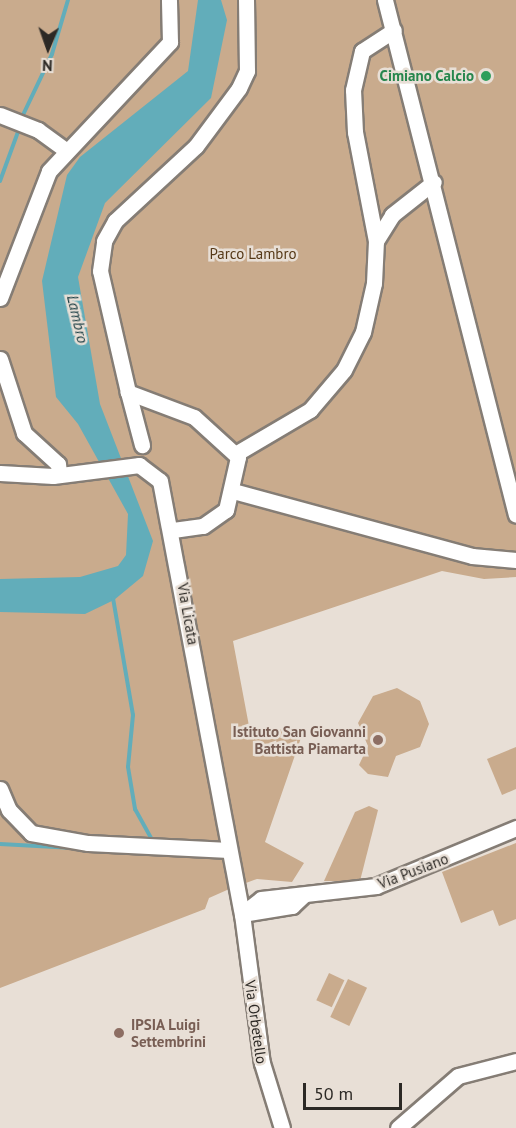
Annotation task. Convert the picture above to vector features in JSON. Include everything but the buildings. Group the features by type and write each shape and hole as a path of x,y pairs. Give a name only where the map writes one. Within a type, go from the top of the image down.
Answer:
{"street":[{"path":"0,298 49,171 66,150 170,42 169,0"},
{"path":"142,445 103,298 105,241 133,202 196,146 239,88 247,72 246,0"},
{"path":"385,0 434,182 516,515"},
{"path":"237,453 300,418 344,370 371,304 376,241 355,132 353,90 362,51 394,30"},
{"path":"0,116 39,130 66,150"},
{"path":"376,241 392,215 434,182"},
{"path":"0,359 24,433 58,465 59,472"},
{"path":"128,392 194,417 237,453"},
{"path":"173,530 216,520 233,491 237,453"},
{"name":"Via Licata","path":"0,473 78,474 144,466 160,481 173,530 242,914"},
{"path":"233,491 472,556 516,560"},
{"path":"0,789 9,810 31,833 87,843 229,850"},
{"name":"Via Pusiano","path":"242,914 292,906 304,895 385,883 516,828"},
{"name":"Via Orbetello","path":"242,914 260,1055 282,1128"},
{"path":"398,1128 458,1076 516,1061"}],"green space":[{"name":"Parco Lambro","path":"0,0 516,0 516,577 484,579 442,571 233,641 249,726 303,732 265,842 304,863 292,882 257,879 209,898 205,909 0,988"},
{"path":"397,688 420,701 429,724 420,747 396,756 388,777 368,774 359,765 368,746 358,723 373,696"},
{"path":"516,747 516,789 502,795 487,759"},
{"path":"369,806 378,810 360,881 324,881 355,812"},
{"path":"516,843 516,919 499,926 493,910 461,923 442,872"},
{"path":"329,973 344,980 332,1007 316,1000"},
{"path":"348,979 367,988 349,1026 330,1017"}],"water":[{"name":"Lambro","path":"198,0 221,0 227,20 211,98 105,203 78,277 100,404 153,541 143,576 114,600 85,614 0,612 0,579 80,577 118,566 126,555 128,514 78,424 56,397 42,281 67,175 80,157 188,71"}],"waterway":[{"path":"22,117 52,54 68,0"},
{"path":"0,181 19,129"},
{"path":"113,598 133,715 128,767 135,809 151,838"},
{"path":"0,844 74,848"}],"place":[{"name":"Cimiano Calcio","path":"486,76"},
{"name":"Istituto San Giovanni Battista Piamarta","path":"378,740"},
{"name":"IPSIA Luigi Settembrini","path":"119,1033"}]}
